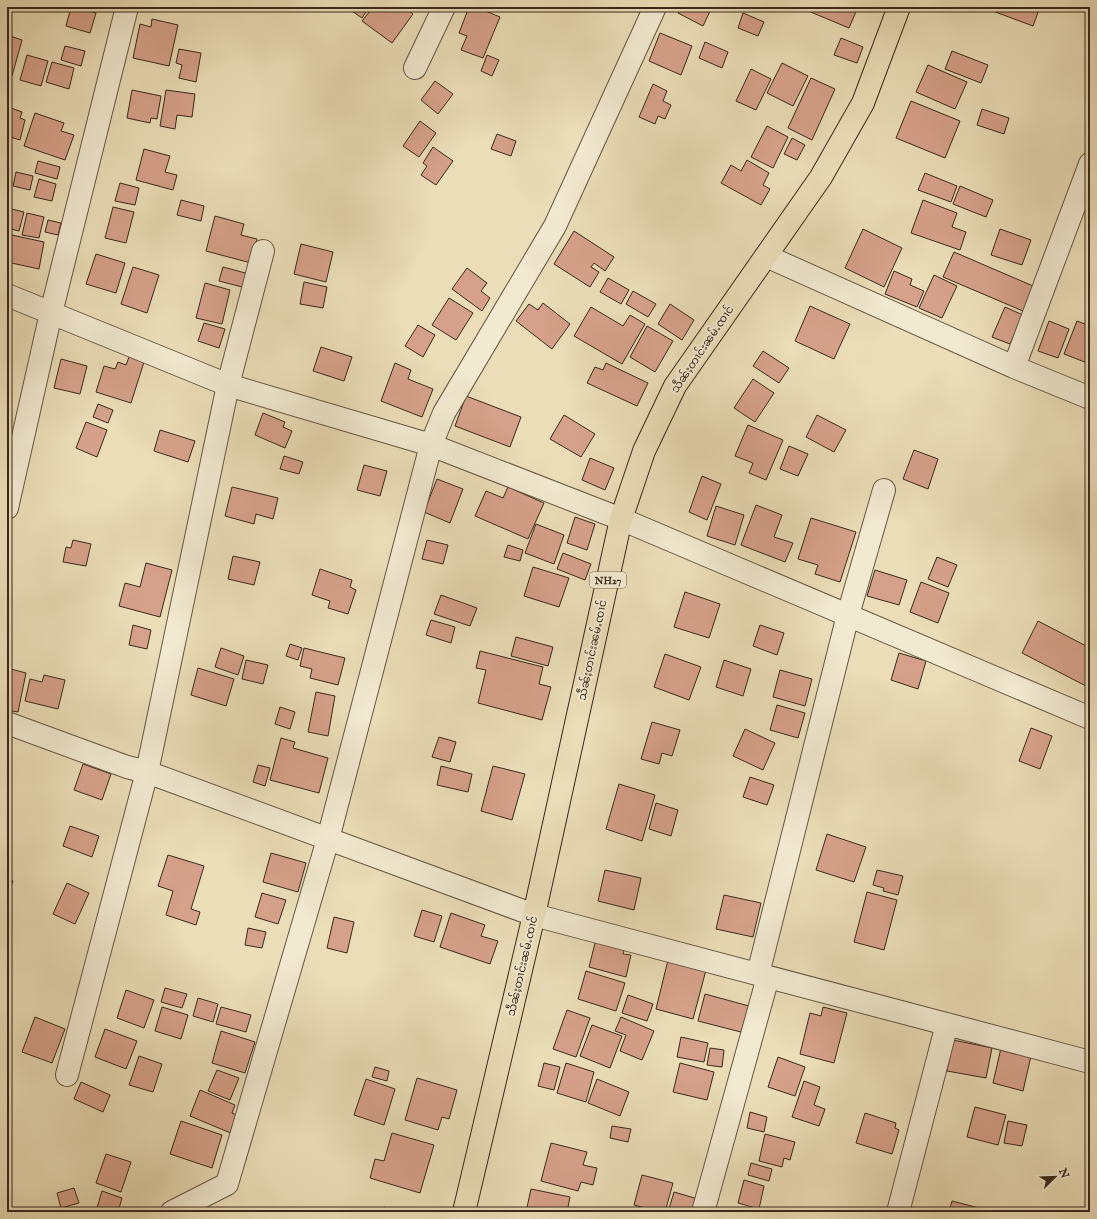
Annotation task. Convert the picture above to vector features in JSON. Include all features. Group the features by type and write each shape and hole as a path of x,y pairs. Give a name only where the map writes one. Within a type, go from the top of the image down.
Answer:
{"highway":[{"name":"သဵၼ်ႈတၢင်းၼမ်ႉၸၢင်","path":"464,1212 534,915 621,519 644,451 675,386 821,177 863,103 899,7"}],"street":[{"path":"7,508 51,313 127,7"},
{"path":"415,68 444,7"},
{"path":"172,1212 227,1184 328,839 431,444 444,413 555,226 655,7"},
{"path":"1014,367 1090,164"},
{"path":"67,1075 147,772 228,385 263,251"},
{"path":"766,256 1014,367 1090,398"},
{"path":"7,295 228,385 431,444 621,519 1090,718"},
{"path":"704,1212 763,975 848,615 884,490"},
{"path":"7,723 127,767 147,772 534,915 1090,1062"},
{"path":"898,1212 947,1024"}],"building":[{"path":"71,7 96,13 90,33 66,26"},
{"path":"351,7 369,7 362,18 349,9"},
{"path":"373,7 404,7 413,14 392,43 362,21"},
{"path":"469,7 476,7 500,17 483,58 461,50 467,36 459,33"},
{"path":"681,7 712,7 703,26 678,13"},
{"path":"858,7 849,28 801,8"},
{"path":"982,7 1040,7 1033,26"},
{"path":"743,13 764,22 758,36 738,28"},
{"path":"152,19 178,25 169,66 133,58 140,24 151,27"},
{"path":"660,33 692,46 681,75 649,61"},
{"path":"7,35 22,40 12,76 7,74"},
{"path":"841,38 863,47 857,63 834,55"},
{"path":"705,42 728,52 722,68 699,58"},
{"path":"65,46 85,51 81,66 61,60"},
{"path":"179,49 201,53 196,82 179,78 182,65 176,63"},
{"path":"952,51 988,65 981,83 945,69"},
{"path":"27,55 48,61 41,86 20,80"},
{"path":"487,55 499,60 492,76 481,71"},
{"path":"52,62 74,68 69,89 46,82"},
{"path":"782,63 808,76 793,106 767,93"},
{"path":"928,65 967,82 955,109 916,92"},
{"path":"751,69 771,79 756,110 736,101"},
{"path":"811,78 835,89 812,140 788,128"},
{"path":"435,81 453,94 438,114 421,100"},
{"path":"653,84 667,91 663,101 671,105 665,119 658,116 655,124 639,117"},
{"path":"132,90 161,96 157,119 151,118 150,123 127,118"},
{"path":"166,90 195,94 192,117 177,115 175,129 160,126"},
{"path":"911,101 960,121 945,158 896,138"},
{"path":"11,108 22,112 20,118 25,120 20,140 7,136 7,121"},
{"path":"982,109 1009,118 1004,134 977,125"},
{"path":"35,113 64,123 61,131 74,135 65,160 24,146"},
{"path":"420,121 436,133 419,157 403,146"},
{"path":"767,126 788,137 773,168 751,157"},
{"path":"497,134 516,141 511,156 491,149"},
{"path":"792,138 805,145 797,160 784,154"},
{"path":"433,147 453,161 436,185 421,175 427,166 423,163"},
{"path":"144,149 170,156 165,172 177,175 173,190 136,180"},
{"path":"747,160 769,173 763,185 770,189 761,205 721,183 731,165 741,171"},
{"path":"38,161 60,167 57,179 35,173"},
{"path":"16,172 33,176 30,190 13,186"},
{"path":"925,173 957,186 951,202 918,190"},
{"path":"39,179 56,184 52,201 34,197"},
{"path":"120,183 139,188 135,205 115,201"},
{"path":"960,186 993,200 986,217 953,204"},
{"path":"181,200 204,206 201,221 177,215"},
{"path":"923,200 957,213 952,227 966,232 960,250 911,233"},
{"path":"113,207 134,212 126,243 105,238"},
{"path":"7,208 24,212 19,231 7,228"},
{"path":"27,213 44,217 39,238 22,235"},
{"path":"215,216 244,224 241,235 257,239 251,263 206,251"},
{"path":"48,220 61,223 58,235 45,232"},
{"path":"863,229 902,248 884,287 845,268"},
{"path":"1000,229 1031,240 1022,265 991,255"},
{"path":"574,231 614,257 605,271 594,263 591,267 599,272 590,287 554,264"},
{"path":"7,234 44,242 39,269 7,262"},
{"path":"301,244 333,252 326,282 294,274"},
{"path":"954,252 1033,286 1023,311 943,277"},
{"path":"96,254 125,263 116,293 86,284"},
{"path":"133,267 159,275 147,313 121,304"},
{"path":"223,267 249,274 246,288 219,281"},
{"path":"467,268 487,283 481,291 490,298 482,311 452,289"},
{"path":"894,271 912,279 910,285 924,291 917,307 885,294"},
{"path":"934,275 957,286 942,318 919,308"},
{"path":"608,278 629,290 621,304 600,292"},
{"path":"304,282 327,287 323,308 300,304"},
{"path":"205,283 230,290 222,324 196,318"},
{"path":"633,291 656,304 648,317 626,304"},
{"path":"449,298 473,313 456,340 432,325"},
{"path":"543,303 570,324 552,349 516,321 529,304 538,310"},
{"path":"670,304 694,320 682,340 658,324"},
{"path":"810,306 850,324 834,359 795,341"},
{"path":"591,307 623,326 630,315 645,324 622,364 574,336"},
{"path":"1005,307 1023,315 1010,344 992,337"},
{"path":"1049,321 1069,329 1058,358 1038,351"},
{"path":"1077,321 1090,326 1090,364 1064,354"},
{"path":"204,323 225,329 219,348 198,341"},
{"path":"418,325 435,335 423,357 405,346"},
{"path":"647,326 673,341 655,372 630,357"},
{"path":"321,347 352,357 344,381 313,371"},
{"path":"763,351 789,368 779,383 753,366"},
{"path":"129,357 144,362 131,403 96,392 104,366 115,369 118,362 126,365"},
{"path":"61,359 87,366 80,394 54,388"},
{"path":"395,363 411,370 408,379 433,389 422,417 381,401"},
{"path":"606,363 648,383 637,406 587,383 595,367 603,370"},
{"path":"753,379 774,393 755,422 734,408"},
{"path":"466,396 521,417 510,447 455,426"},
{"path":"98,404 113,410 108,423 93,417"},
{"path":"263,413 285,422 283,427 292,431 285,448 255,435"},
{"path":"564,415 595,434 581,457 550,439"},
{"path":"817,415 846,430 834,452 806,437"},
{"path":"86,422 107,430 97,457 76,448"},
{"path":"748,425 783,440 766,480 749,473 753,463 735,456"},
{"path":"160,430 195,441 188,462 154,451"},
{"path":"789,446 808,454 798,476 780,469"},
{"path":"914,450 938,459 928,489 903,479"},
{"path":"284,456 303,462 299,474 280,469"},
{"path":"590,458 614,468 605,490 582,480"},
{"path":"364,465 387,471 380,496 357,490"},
{"path":"702,476 721,484 707,520 689,512"},
{"path":"437,479 463,489 450,523 424,512"},
{"path":"232,487 278,498 273,519 256,514 254,524 225,516"},
{"path":"508,487 544,503 528,539 475,516 486,491 503,498"},
{"path":"756,505 782,515 774,537 793,543 785,562 741,545"},
{"path":"716,506 744,515 735,545 707,536"},
{"path":"575,517 595,524 587,550 567,543"},
{"path":"811,518 856,532 840,582 815,574 818,565 798,559"},
{"path":"536,524 564,535 554,564 525,553"},
{"path":"73,540 91,544 86,566 63,562 66,547 71,548"},
{"path":"427,540 448,545 443,564 422,559"},
{"path":"508,545 523,550 520,561 504,557"},
{"path":"563,553 591,564 585,580 557,569"},
{"path":"233,556 260,562 254,585 228,579"},
{"path":"937,557 957,565 948,587 928,579"},
{"path":"146,563 172,570 160,617 119,606 125,583 140,587"},
{"path":"533,567 569,578 559,607 524,596"},
{"path":"320,569 352,580 350,587 356,590 348,614 328,608 330,601 312,595"},
{"path":"875,570 907,580 899,605 867,596"},
{"path":"921,582 949,593 938,623 910,612"},
{"path":"685,592 720,604 709,638 674,627"},
{"path":"441,595 477,608 470,626 434,614"},
{"path":"431,620 455,627 451,643 426,635"},
{"path":"1038,621 1090,648 1090,679 1086,686 1022,653"},
{"path":"133,625 151,630 147,649 129,645"},
{"path":"760,625 784,633 777,655 753,646"},
{"path":"516,637 553,647 548,666 511,656"},
{"path":"290,644 302,648 298,660 286,656"},
{"path":"221,648 244,656 238,675 215,667"},
{"path":"304,648 345,658 338,685 310,678 312,669 300,666"},
{"path":"480,651 543,667 539,684 551,687 542,720 478,703 486,670 476,668"},
{"path":"899,653 926,661 918,689 891,680"},
{"path":"665,654 701,667 689,700 654,687"},
{"path":"246,660 268,665 263,684 242,679"},
{"path":"724,660 751,669 743,696 716,687"},
{"path":"7,668 26,673 18,712 7,710"},
{"path":"198,668 234,679 226,706 191,695"},
{"path":"780,670 812,679 805,706 773,697"},
{"path":"44,675 65,680 58,709 25,701 30,679 42,682"},
{"path":"316,692 335,696 328,736 308,732"},
{"path":"777,705 805,713 798,738 770,730"},
{"path":"280,707 295,712 290,729 275,724"},
{"path":"652,722 680,730 672,756 662,753 659,764 641,759"},
{"path":"1031,728 1052,736 1040,769 1019,761"},
{"path":"745,729 775,743 763,770 733,756"},
{"path":"439,737 456,742 450,762 432,757"},
{"path":"281,738 295,742 293,748 328,758 319,793 270,780"},
{"path":"83,764 111,774 102,800 74,790"},
{"path":"258,765 270,768 265,786 253,782"},
{"path":"441,766 472,774 468,792 437,785"},
{"path":"493,766 525,774 512,820 481,811"},
{"path":"750,777 774,785 767,805 743,797"},
{"path":"619,784 655,795 642,841 606,829"},
{"path":"656,803 678,810 671,836 649,829"},
{"path":"70,826 99,836 92,857 63,846"},
{"path":"827,834 866,847 854,882 816,870"},
{"path":"271,853 306,863 298,892 263,882"},
{"path":"168,855 204,866 191,909 200,912 196,925 166,915 173,891 158,886"},
{"path":"605,870 641,878 634,910 598,901"},
{"path":"877,870 903,876 898,895 883,891 884,888 873,885"},
{"path":"7,879 13,881 7,897"},
{"path":"67,883 89,893 75,924 53,914"},
{"path":"867,892 897,900 884,950 854,942"},
{"path":"262,893 286,900 278,924 255,917"},
{"path":"724,895 761,903 753,937 716,929"},
{"path":"422,910 442,916 434,942 414,936"},
{"path":"451,913 485,925 481,936 498,941 490,964 440,947"},
{"path":"334,917 354,922 347,953 327,948"},
{"path":"248,928 266,932 262,948 245,945"},
{"path":"596,939 625,947 623,954 631,955 626,977 589,967"},
{"path":"668,960 706,970 693,1019 656,1009"},
{"path":"586,971 625,983 616,1011 578,999"},
{"path":"165,988 187,994 182,1008 161,1002"},
{"path":"126,990 154,1000 144,1028 117,1018"},
{"path":"705,994 749,1006 741,1032 698,1021"},
{"path":"628,995 653,1004 647,1021 622,1013"},
{"path":"198,998 218,1004 213,1022 193,1016"},
{"path":"162,1007 188,1015 181,1039 155,1031"},
{"path":"221,1007 251,1015 246,1032 216,1024"},
{"path":"823,1007 847,1013 834,1063 800,1054 810,1013 821,1016"},
{"path":"567,1010 590,1018 576,1057 553,1049"},
{"path":"35,1017 65,1029 52,1063 22,1052"},
{"path":"621,1017 654,1031 642,1060 620,1051 626,1035 615,1031"},
{"path":"592,1025 622,1036 610,1068 580,1056"},
{"path":"105,1029 137,1041 126,1069 95,1057"},
{"path":"221,1031 255,1042 245,1073 212,1063"},
{"path":"681,1037 708,1043 704,1062 677,1057"},
{"path":"953,1040 992,1048 986,1078 947,1071"},
{"path":"710,1048 724,1050 722,1067 707,1065"},
{"path":"1001,1048 1031,1056 1023,1091 993,1083"},
{"path":"139,1056 162,1064 153,1092 129,1085"},
{"path":"778,1057 805,1067 795,1096 768,1087"},
{"path":"544,1063 560,1067 554,1090 538,1086"},
{"path":"566,1063 594,1072 586,1102 557,1093"},
{"path":"680,1063 714,1072 707,1100 673,1092"},
{"path":"375,1067 389,1071 387,1081 372,1077"},
{"path":"217,1070 239,1078 230,1100 208,1091"},
{"path":"417,1078 457,1090 449,1119 442,1117 438,1130 405,1120"},
{"path":"366,1079 395,1089 384,1125 354,1115"},
{"path":"597,1079 629,1092 620,1116 588,1103"},
{"path":"804,1081 820,1087 814,1105 825,1109 819,1126 792,1117"},
{"path":"81,1082 110,1095 103,1112 74,1099"},
{"path":"200,1090 235,1105 232,1113 241,1117 233,1134 190,1116"},
{"path":"975,1107 1006,1115 998,1145 967,1137"},
{"path":"750,1112 767,1117 764,1132 747,1128"},
{"path":"865,1113 896,1123 895,1128 899,1130 892,1154 856,1143"},
{"path":"181,1121 222,1135 212,1168 170,1154"},
{"path":"1008,1121 1027,1125 1022,1146 1004,1143"},
{"path":"612,1126 631,1129 628,1142 610,1138"},
{"path":"392,1133 434,1145 420,1193 370,1178 375,1159 384,1161"},
{"path":"765,1134 795,1142 790,1160 784,1158 782,1167 759,1161"},
{"path":"551,1143 587,1152 583,1165 597,1168 593,1185 581,1182 578,1191 541,1181"},
{"path":"106,1154 131,1162 121,1192 96,1183"},
{"path":"751,1163 772,1169 769,1181 748,1175"},
{"path":"642,1175 673,1183 665,1212 634,1205"},
{"path":"744,1180 764,1186 759,1209 738,1203"},
{"path":"74,1188 79,1203 61,1208 57,1193"},
{"path":"531,1189 570,1197 567,1212 526,1212"},
{"path":"102,1191 122,1198 118,1212 110,1212 97,1208"},
{"path":"674,1192 698,1199 694,1212 668,1212"},
{"path":"952,1201 987,1210 986,1212 949,1212"},
{"path":"384,1207 402,1212 382,1212"}]}
